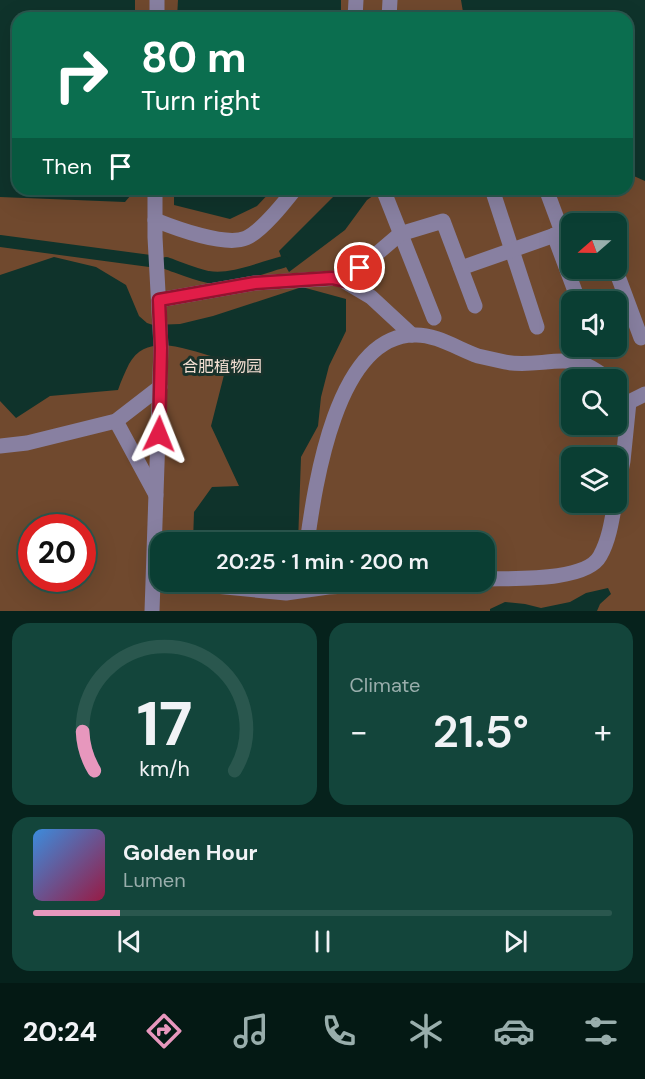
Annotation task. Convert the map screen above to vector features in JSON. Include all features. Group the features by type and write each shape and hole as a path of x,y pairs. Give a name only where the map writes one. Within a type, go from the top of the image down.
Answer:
{"street":[{"path":"155,195 155,237 161,320 157,532"},
{"path":"155,219 196,234 226,240 244,239 254,233 289,195"},
{"path":"385,195 434,318"},
{"path":"494,195 537,327"},
{"path":"548,195 561,227"},
{"path":"345,281 400,234 443,221 475,306"},
{"path":"461,268 561,233"},
{"path":"159,300 255,283 332,278 345,281 371,297 412,335"},
{"path":"619,279 641,339"},
{"path":"309,532 316,490 337,409 349,382 362,364 380,346 399,336 424,335 479,356 512,364 564,361 592,369"},
{"path":"0,446 27,443 116,421 160,387"},
{"path":"629,402 645,394"},
{"path":"624,447 629,402 627,400"},
{"path":"116,421 156,496"},
{"path":"495,578 559,575 586,569 599,557 610,529 613,513"},
{"path":"152,611 154,592"},
{"path":"271,592 288,592"}],"green space":[{"name":"合肥植物园","path":"0,0 645,0 645,611 0,611"}],"water":[{"path":"0,0 135,0 135,12 12,12 12,195 131,195 125,202 0,197"},
{"path":"178,0 341,0 341,12 177,12"},
{"path":"461,0 645,0 645,181 633,176 633,12 463,12"},
{"path":"174,195 267,195 257,206 230,219 174,205"},
{"path":"335,195 374,195 367,200 345,230 289,272 279,251"},
{"path":"54,257 96,267 126,285 139,316 153,325 180,324 213,316 302,287 346,299 346,331 329,366 321,397 318,426 301,457 298,532 193,532 194,512 212,487 239,486 211,426 225,371 221,362 215,357 180,347 157,345 146,348 129,364 118,390 50,396 16,418 0,401 0,275"},
{"path":"608,588 611,594 600,604 597,611 490,611 505,602 541,608 570,602 586,593"}],"waterway":[{"path":"0,241 150,261"},
{"path":"166,263 217,278 236,276 283,262"}],"route":[{"path":"159,434 161,348 159,300 255,283 332,278 345,281 360,268"}]}
